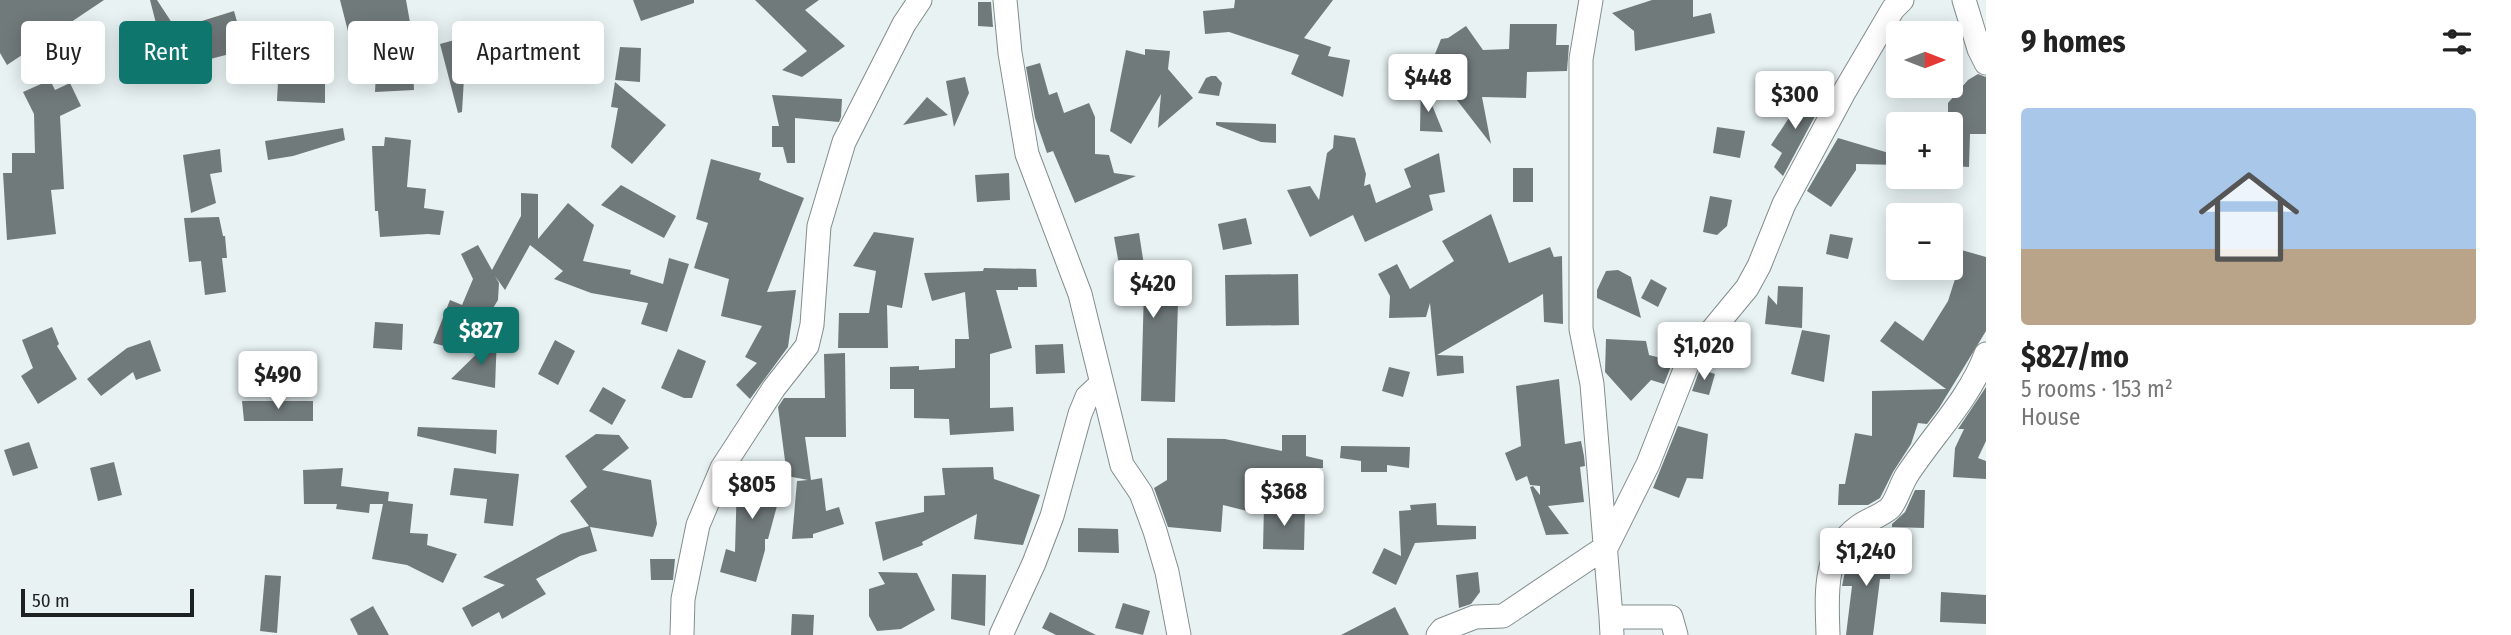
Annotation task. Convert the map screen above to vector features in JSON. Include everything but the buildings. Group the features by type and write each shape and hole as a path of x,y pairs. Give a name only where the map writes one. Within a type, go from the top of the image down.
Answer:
{"street":[{"path":"682,635 683,599 698,525 722,468 774,388 807,346 813,325 819,226 844,142 904,24 920,0"},
{"path":"1005,0 1010,53 1027,154 1080,294 1122,465 1141,493 1155,531 1167,572 1179,635"},
{"path":"1591,0 1581,58 1581,329 1592,384 1612,626 1671,617 1676,635"},
{"path":"1964,0 1986,63"},
{"path":"1438,635 1442,630 1475,617 1503,616 1607,546 1648,464 1690,357 1747,288 1759,266 1784,204 1891,3"},
{"path":"1828,635 1826,582 1831,563 1843,539 1891,507 1900,485 1971,384 1985,359"},
{"path":"1001,635 1052,516 1080,414 1087,397 1101,384"}]}
